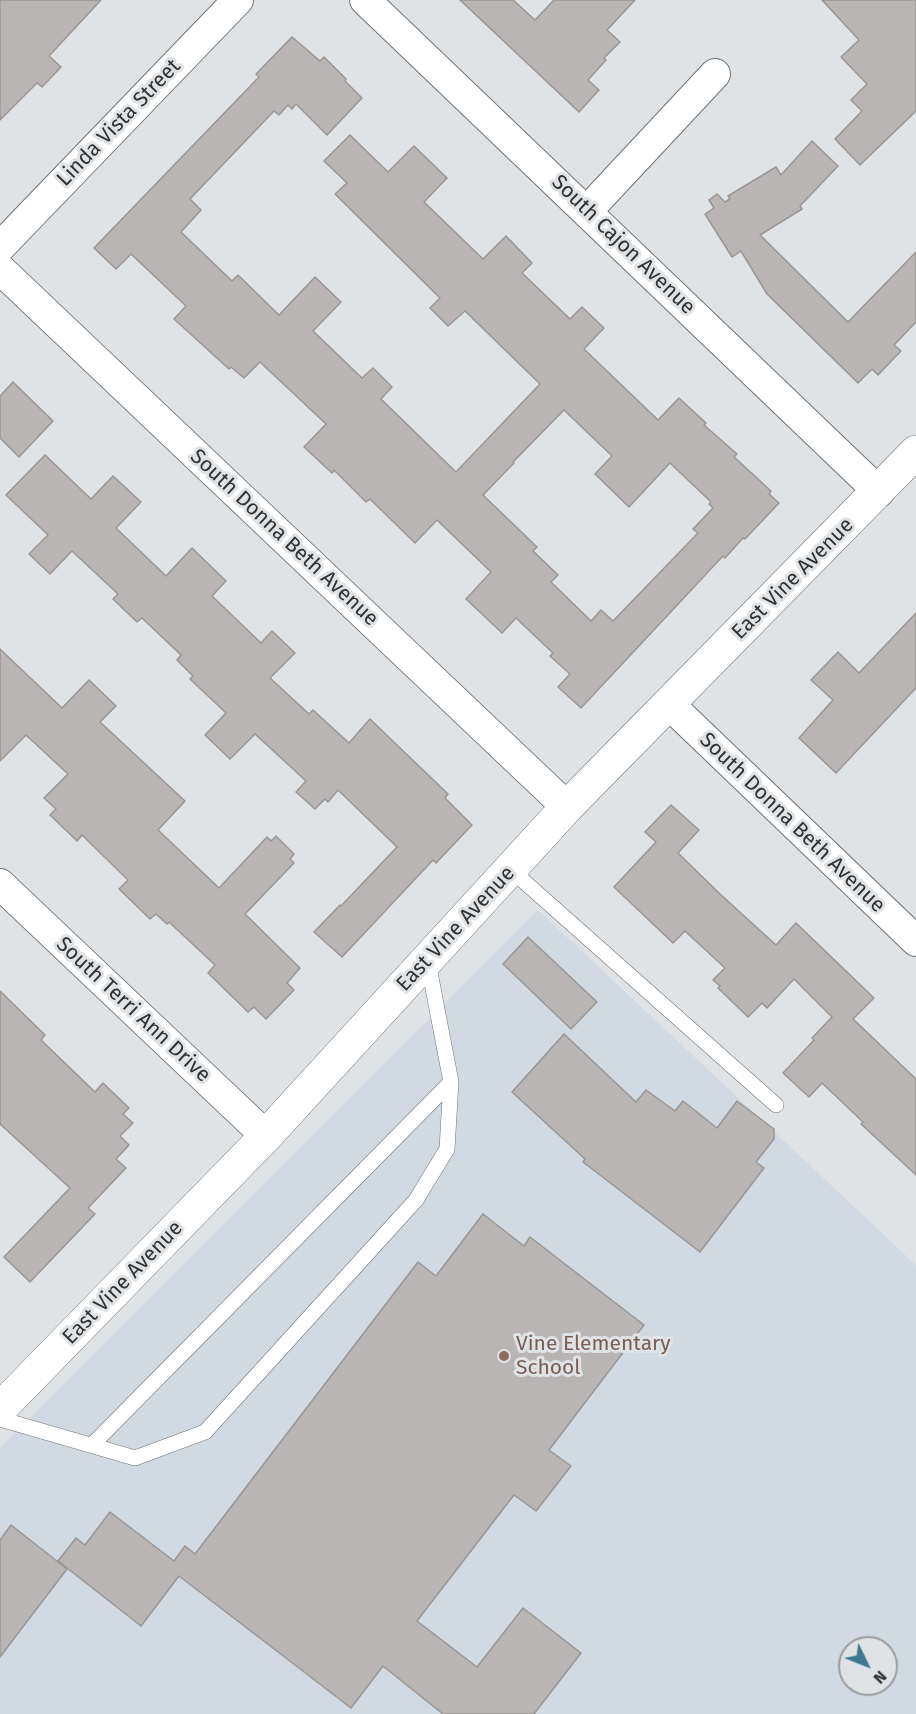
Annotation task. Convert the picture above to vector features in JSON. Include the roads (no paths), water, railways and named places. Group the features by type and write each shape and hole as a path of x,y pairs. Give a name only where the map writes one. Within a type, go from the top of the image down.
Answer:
{"street":[{"name":"Linda Vista Street","path":"0,247 238,0"},
{"name":"South Cajon Avenue","path":"365,0 587,210 879,492"},
{"path":"587,210 715,74"},
{"name":"South Donna Beth Avenue","path":"0,269 567,807"},
{"name":"East Vine Avenue","path":"0,1409 266,1136 567,807 916,452"},
{"name":"South Donna Beth Avenue","path":"669,704 916,941"},
{"name":"South Terri Ann Drive","path":"0,884 266,1136"}],"lane":[{"path":"510,869 776,1105"},
{"path":"0,1419 135,1458 205,1432 416,1200 447,1149 451,1082 427,960"},
{"path":"92,1445 451,1082"}],"place":[{"name":"Vine Elementary School","path":"504,1356"}]}
